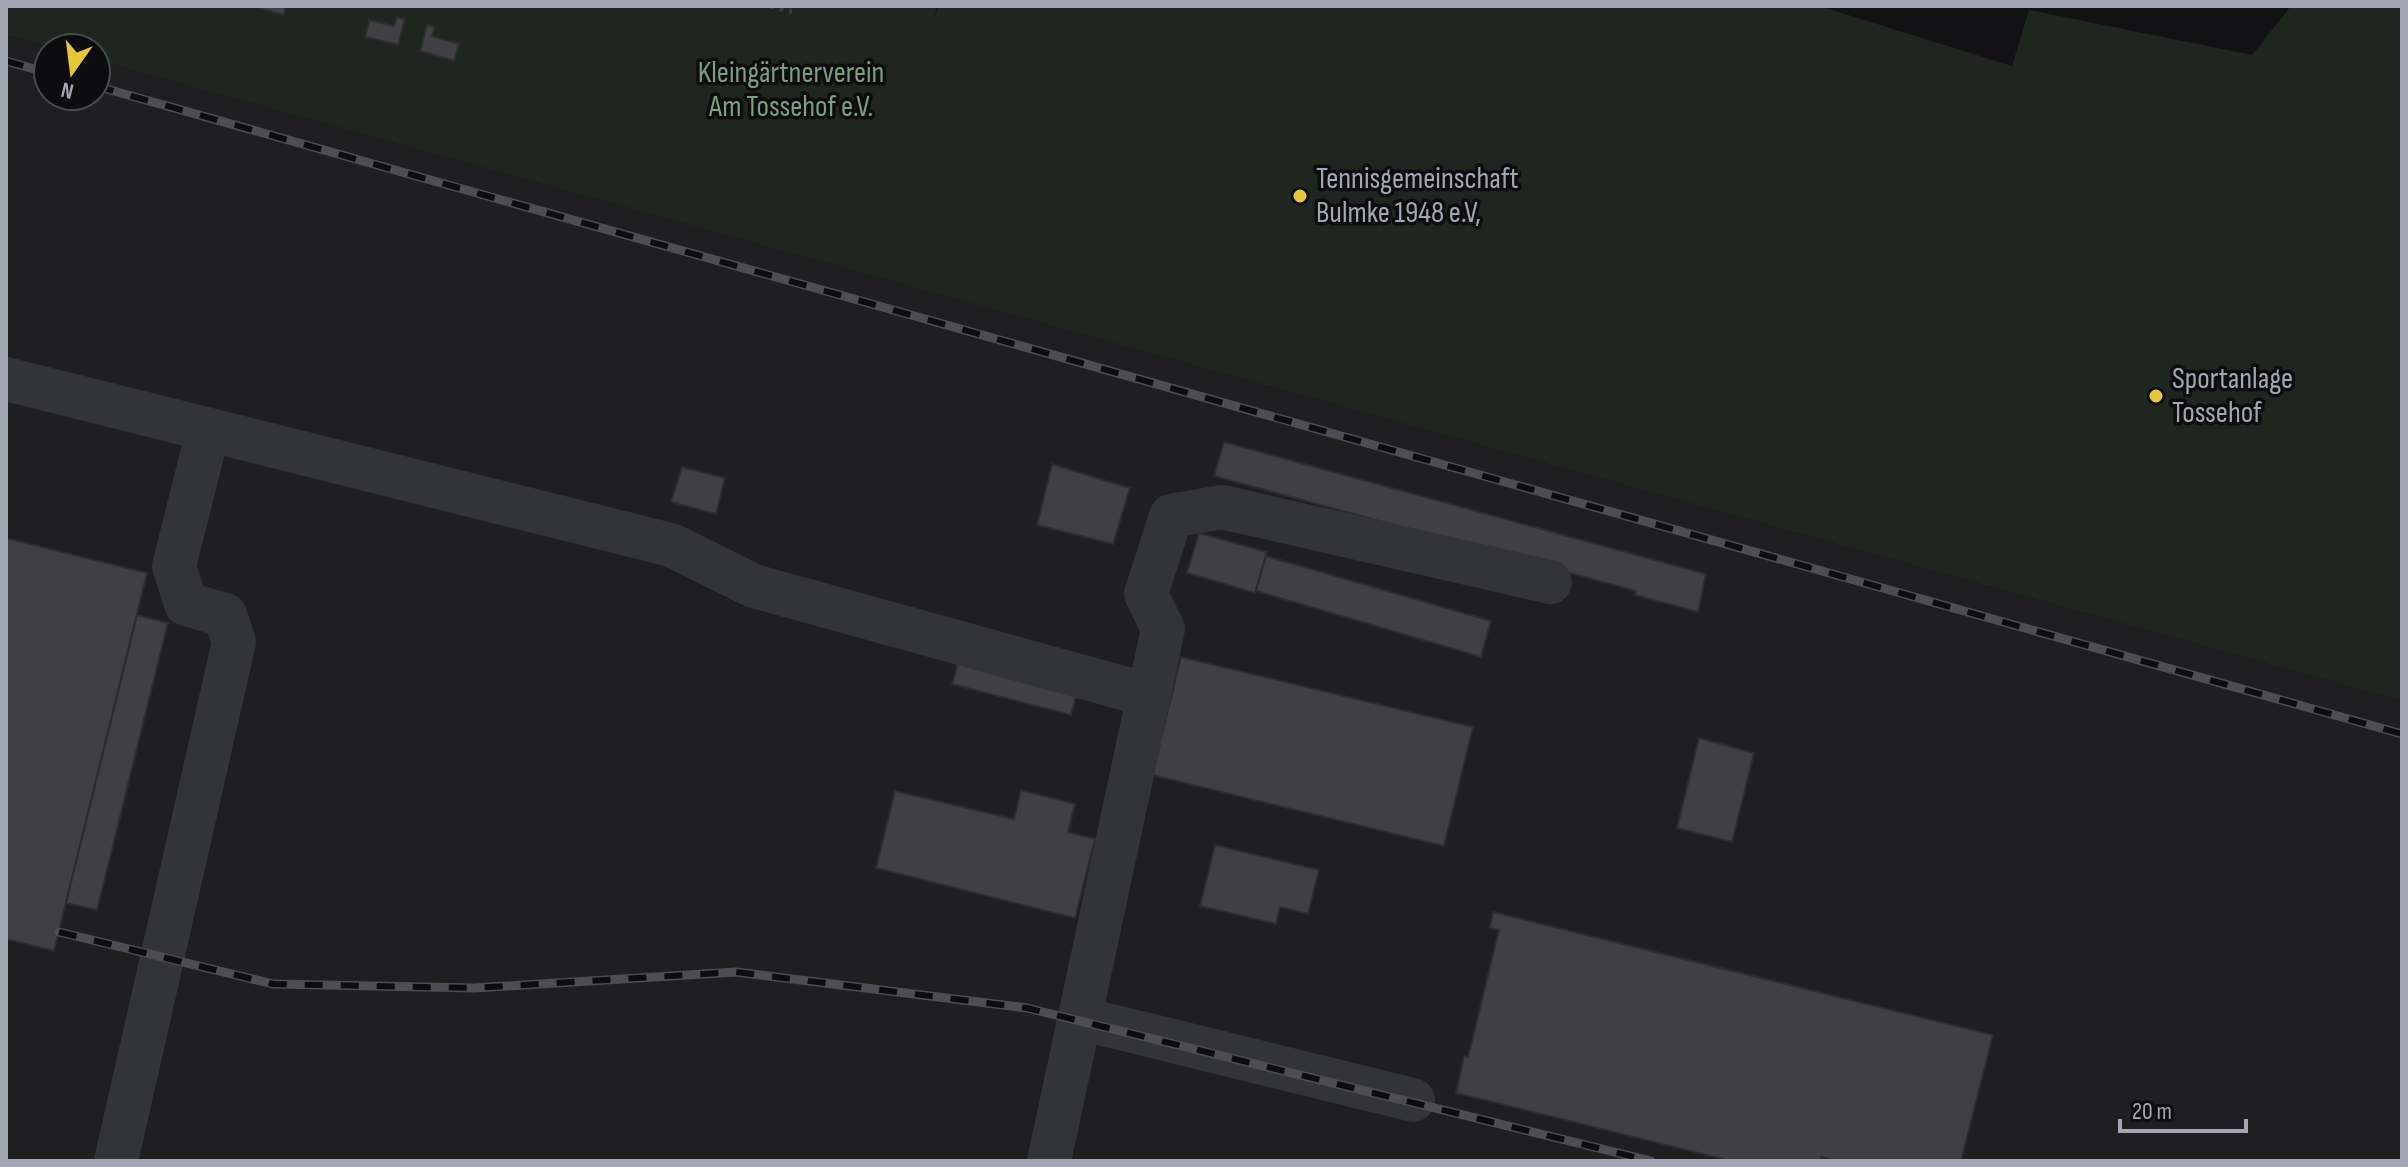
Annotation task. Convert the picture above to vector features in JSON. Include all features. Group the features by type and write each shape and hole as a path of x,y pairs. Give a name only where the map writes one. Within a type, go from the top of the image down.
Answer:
{"lane":[{"path":"6,379 671,545 754,586 1148,695"},
{"path":"116,1161 234,642 225,615 186,604 174,566 208,431"},
{"path":"1049,1161 1163,629 1146,594 1171,516 1190,510 1222,507 1550,582"},
{"path":"1079,1018 1413,1100"}],"path":[{"path":"770,6 792,12"}],"shaded area":[{"path":"6,35 32,42 32,112 112,112 112,64 2402,701 2402,1161 6,1161"}],"green space":[{"name":"Kleingärtnerverein Am Tossehof e.V.","path":"6,6 937,6 934,20 938,6 1819,6 2012,66 2029,10 2252,55 2291,6 2402,6 2402,701 112,64 112,32 32,32 32,42 6,35"}],"building":[{"path":"251,6 286,6 284,15"},
{"path":"397,17 405,19 398,45 365,37 369,20 394,26"},
{"path":"427,25 435,27 432,36 459,44 454,61 420,51"},
{"path":"1224,442 1706,574 1698,612 1635,595 1636,591 1214,476"},
{"path":"1052,464 1130,488 1113,544 1037,525"},
{"path":"682,467 725,478 716,514 671,502"},
{"path":"1199,533 1267,552 1255,593 1187,573"},
{"path":"6,538 147,573 54,951 6,939"},
{"path":"1266,556 1491,621 1481,657 1256,591"},
{"path":"137,615 168,623 97,910 66,903"},
{"path":"963,647 1081,678 1071,715 952,684"},
{"path":"1181,657 1473,727 1444,846 1152,775"},
{"path":"1699,738 1754,753 1732,842 1677,828"},
{"path":"1021,790 1075,804 1068,832 1095,839 1075,918 876,868 895,791 1014,819"},
{"path":"1215,845 1319,870 1308,914 1280,907 1276,924 1200,906"},
{"path":"1493,912 1993,1035 1961,1161 1838,1161 1821,1157 1820,1161 1731,1161 1456,1093 1464,1056 1468,1057 1499,930 1490,928"}],"railway":[{"path":"6,61 32,68"},
{"path":"112,90 2402,734"},
{"path":"59,932 273,984 474,988 736,972 1027,1008 1651,1161"}],"place":[{"name":"Tennisgemeinschaft Bulmke 1948 e.V,","path":"1300,196"},
{"name":"Sportanlage Tossehof","path":"2156,396"}]}
